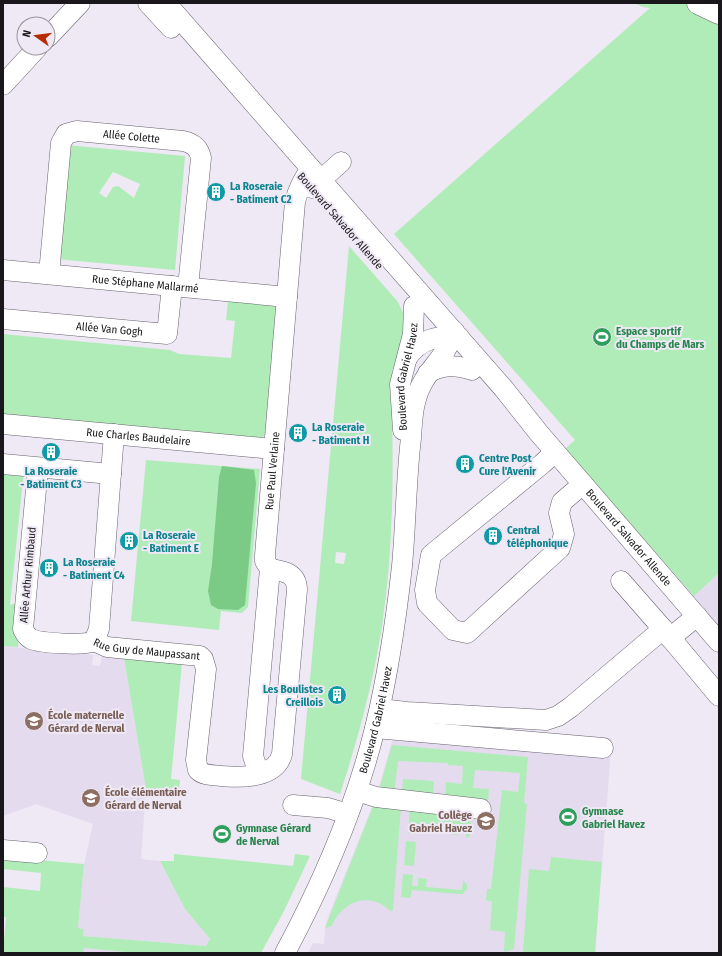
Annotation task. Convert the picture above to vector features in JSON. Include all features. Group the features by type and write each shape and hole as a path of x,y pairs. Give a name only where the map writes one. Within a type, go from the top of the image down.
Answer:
{"highway":[{"path":"698,3 719,13"}],"street":[{"path":"56,28 80,3"},
{"path":"717,3 719,7"},
{"name":"Boulevard Salvador Allende","path":"156,4 452,337 504,389 538,432 719,642"},
{"path":"3,85 30,56"},
{"name":"Allée Colette","path":"50,274 62,143 63,137 66,134 76,131 184,141 194,145 200,153 201,158 180,287"},
{"path":"312,179 341,162"},
{"name":"Boulevard Salvador Allende","path":"312,179 414,306 452,337 472,370 538,432"},
{"name":"Rue Paul Verlaine","path":"263,772 256,765 253,756 270,569 267,566 265,556 295,202 298,190 312,179"},
{"name":"Rue Stéphane Mallarmé","path":"3,270 287,297"},
{"name":"Allée Van Gogh","path":"3,319 167,334 180,287"},
{"name":"Boulevard Gabriel Havez","path":"407,472 400,395 403,368 412,341 415,321 414,306"},
{"path":"403,368 410,354 419,344 430,339 452,337"},
{"name":"Boulevard Gabriel Havez","path":"285,953 324,874 348,814 357,790 375,728 380,708 398,598 405,532 407,472 416,400 420,385 443,356 452,337"},
{"name":"Boulevard Gabriel Havez","path":"428,374 446,366 458,366 472,370"},
{"name":"Rue Charles Baudelaire","path":"3,424 274,449"},
{"name":"Rue Guy de Maupassant","path":"114,434 99,629 94,640 107,647 200,656 203,659 206,669 196,765 198,770 205,774 244,777 263,772"},
{"path":"555,452 431,555 424,590 427,603 453,630 467,633 560,548 564,534 559,513 562,502 583,484"},
{"path":"3,464 111,474"},
{"name":"Allée Arthur Rimbaud","path":"38,468 23,629 25,634 33,640 77,644 90,643 94,640"},
{"path":"263,772 277,764 282,754 297,590 293,576 288,573 270,569"},
{"path":"621,581 719,696"},
{"path":"380,708 407,712 546,720 558,716 666,634 697,616"},
{"path":"375,728 603,748"},
{"path":"357,790 376,797 482,809"},
{"path":"293,805 328,808 348,814"},
{"path":"3,850 37,853"}],"shaded area":[{"path":"719,573 719,627 694,596"},
{"name":"École élémentaire Gérard de Nerval","path":"3,646 93,655 92,665 100,666 102,656 124,658 146,789 141,859 160,861 185,909 210,939 206,946 83,936 84,929 78,928 84,864 93,824 36,804 3,816"},
{"name":"Collège Gabriel Havez","path":"398,720 612,738 595,953 308,953 313,943 324,944 325,928 329,914 376,797"},
{"path":"84,948 135,953 83,953"}],"green space":[{"name":"Espace sportif du Champs de Mars","path":"634,3 684,3 719,21 719,573 694,596 565,449 575,440 394,234 650,8"},
{"path":"66,145 185,156 175,270 56,259","holes":["113,172 140,184 134,198 118,186 113,187 106,198 99,193"]},
{"path":"349,246 398,302 403,313 405,323 402,344 392,371 391,380 393,473 389,565 382,626 370,690 340,794 301,779","holes":["336,552 346,553 344,564 335,563","330,687 345,688 343,703 329,702"]},
{"path":"228,301 272,305 277,309 266,433 261,439 3,415 3,334 170,350 179,354 231,358 235,321 226,320"},
{"path":"146,460 260,469 248,607 242,613 221,611 219,630 131,621"},
{"path":"222,466 254,470 256,483 245,605 238,610 218,609 211,605 208,591 212,564 219,477"},
{"path":"3,468 24,470 10,605 20,602 18,647 3,646"},
{"path":"124,658 182,663 171,779 180,780 179,792 146,789"},
{"path":"392,745 528,757 524,803 527,804 514,949 504,952 505,932 490,930 492,902 486,900 487,889 491,889 502,790 518,792 520,773 475,770 473,788 489,789 488,802 445,797 446,782 462,784 463,766 448,765 448,763 398,761 394,794 382,791 380,786"},
{"path":"403,779 434,781 433,795 402,793"},
{"path":"375,801 401,807 393,910 390,911 374,901 365,900 357,902 349,905 342,911 332,926 325,928"},
{"path":"410,808 469,817 471,823 470,836 466,838 466,829 459,828 458,835 450,834 451,827 417,824 416,834 408,833"},
{"path":"406,841 416,842 414,866 404,865"},
{"path":"174,854 293,866 295,854 310,856 284,911 261,953 135,953 84,948 83,953 3,953 6,917 3,917 3,887 40,891 41,873 3,869 3,857 84,864 78,928 84,929 83,936 206,946 210,939 185,909 160,861 174,861"},
{"path":"551,857 602,862 595,953 523,952 529,869 549,871"},
{"path":"403,874 413,875 412,886 418,886 418,878 427,879 426,887 462,890 463,880 467,885 467,889 463,894 412,890 410,898 401,897"}],"place":[{"name":"La Roseraie - Batiment C2","path":"216,192"},
{"name":"Espace sportif du Champs de Mars","path":"602,337"},
{"name":"La Roseraie - Batiment H","path":"298,433"},
{"name":"La Roseraie - Batiment C3","path":"51,452"},
{"name":"Centre Post Cure l'Avenir","path":"465,464"},
{"name":"Central téléphonique","path":"493,536"},
{"name":"La Roseraie - Batiment E","path":"129,541"},
{"name":"La Roseraie - Batiment C4","path":"49,568"},
{"name":"Les Boulistes Creillois","path":"337,695"},
{"name":"École maternelle Gérard de Nerval","path":"34,721"},
{"name":"École élémentaire Gérard de Nerval","path":"91,798"},
{"name":"Gymnase Gabriel Havez","path":"568,817"},
{"name":"Collège Gabriel Havez","path":"486,821"},
{"name":"Gymnase Gérard de Nerval","path":"222,834"}]}
